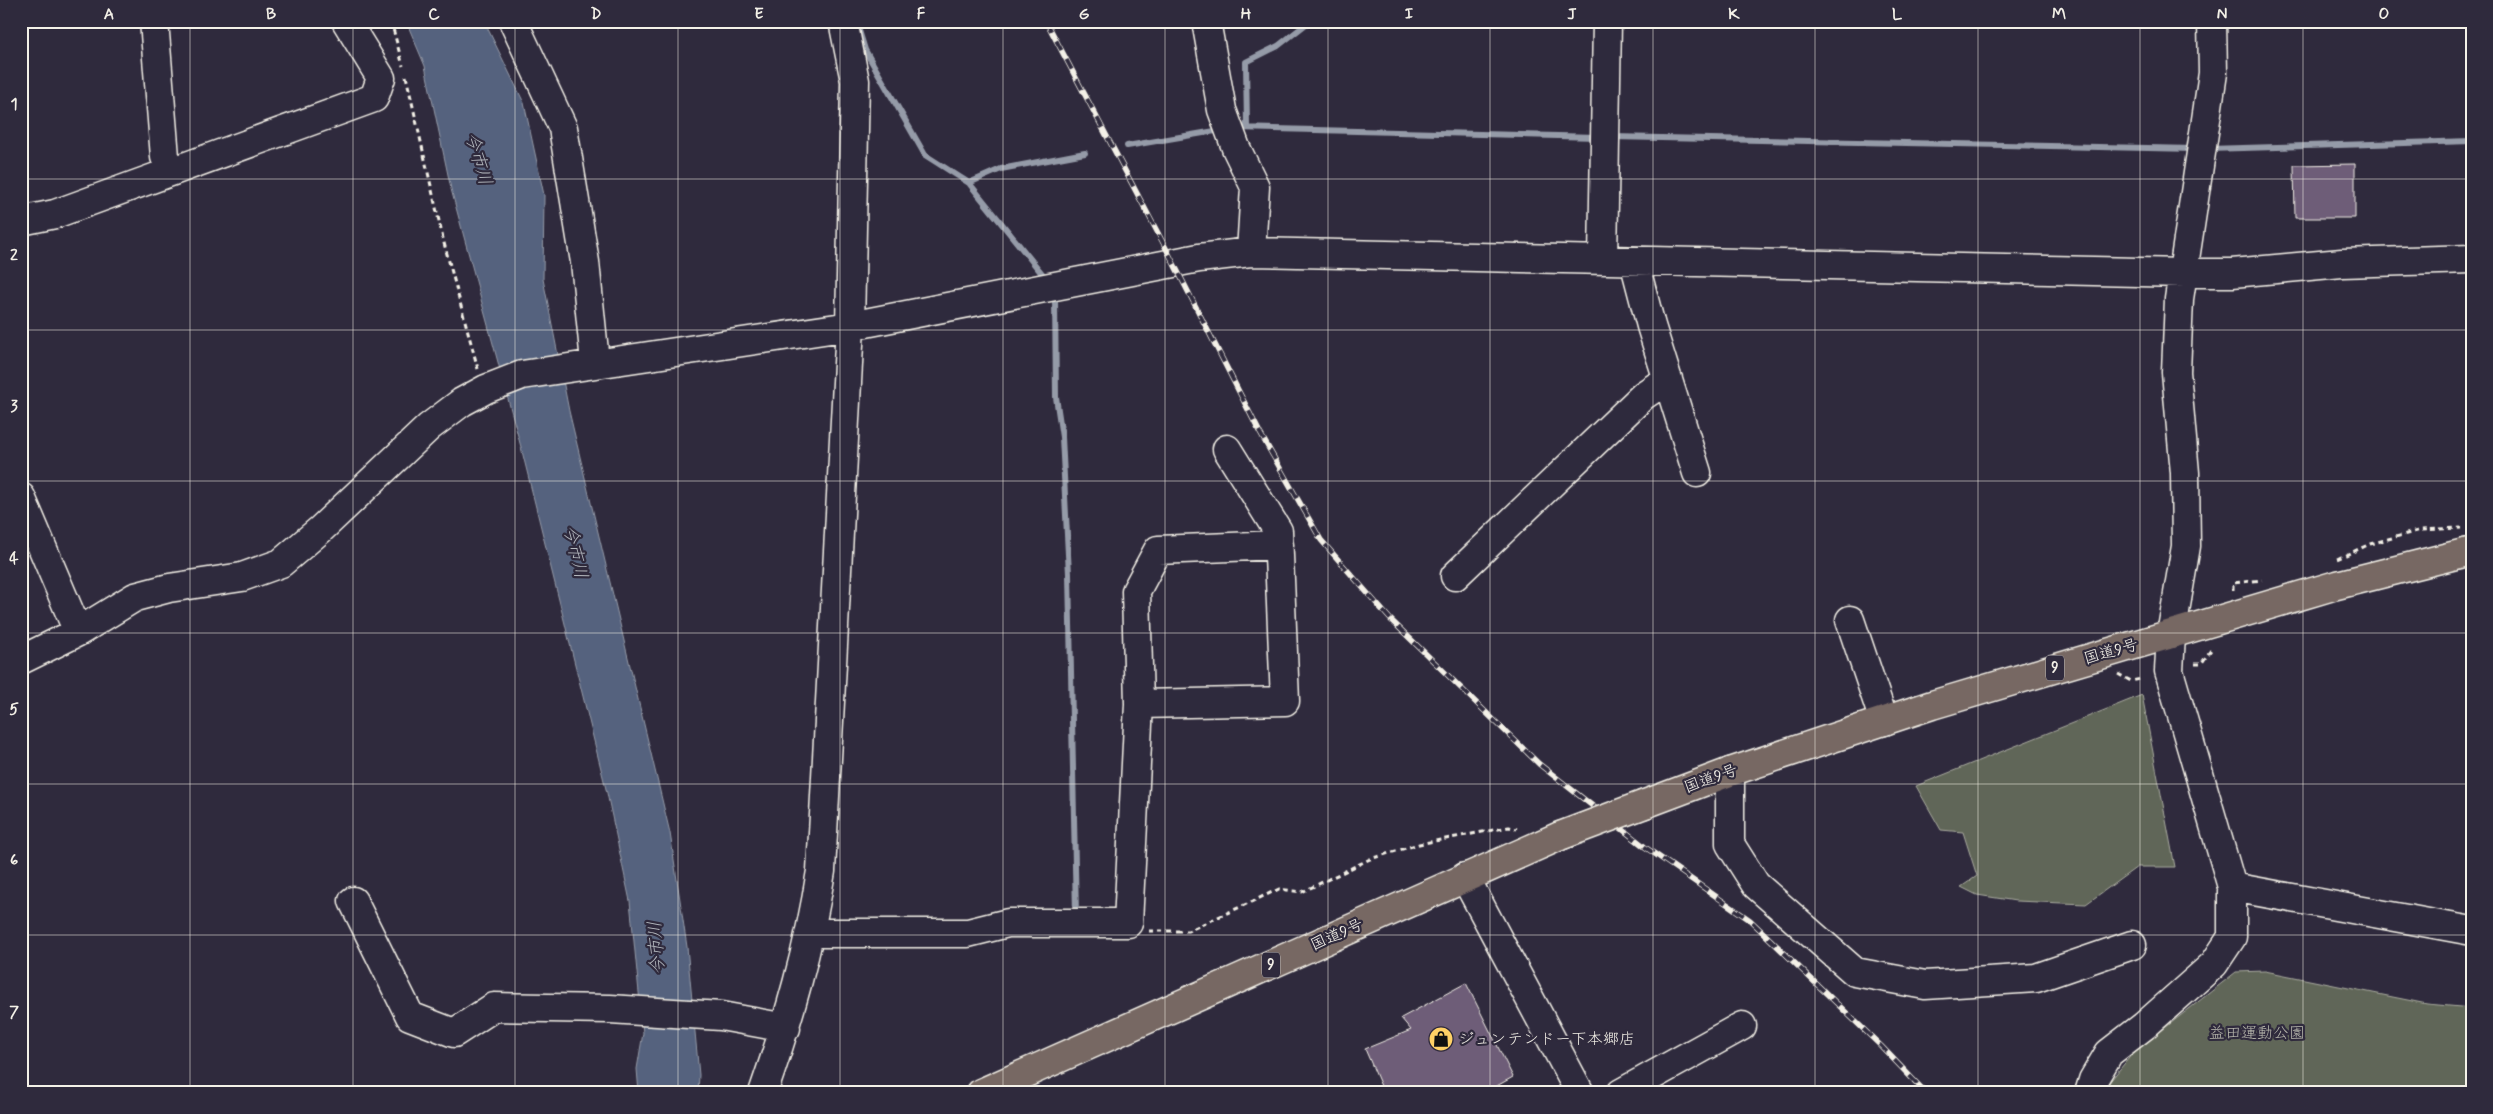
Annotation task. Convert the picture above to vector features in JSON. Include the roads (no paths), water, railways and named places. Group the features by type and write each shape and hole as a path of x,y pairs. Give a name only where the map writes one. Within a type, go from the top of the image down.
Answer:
{"highway":[{"name":"国道9号","path":"981,1093 1560,836 1730,772 1884,721 2333,586 2468,539"}],"street":[{"path":"154,21 165,157 171,172"},
{"path":"21,221 55,214 374,98 381,78 346,21"},
{"path":"513,21 563,128 585,262 584,364"},
{"path":"763,1093 786,1028 811,933 821,871 850,326 855,81 844,21"},
{"path":"1206,21 1222,110 1236,148 1255,188 1250,252"},
{"path":"1603,260 1607,21"},
{"path":"2089,1093 2093,1080 2109,1054 2144,1026 2214,964 2232,937 2232,886 2169,671 2171,635 2186,546 2185,473 2176,372 2179,298 2213,73 2212,21"},
{"path":"21,660 78,632 135,597 169,588 242,577 281,563 321,529 429,427 462,402 483,390 522,374 850,326 1153,269 1199,258 1250,252 2184,273 2232,273 2342,264 2472,259"},
{"path":"1634,261 1697,473"},
{"path":"1455,576 1644,395 1668,379"},
{"path":"1139,704 1285,701 1278,531 1226,449"},
{"path":"21,497 78,632"},
{"path":"811,933 968,933 1008,923 1128,923 1139,704 1136,591 1158,550 1279,545"},
{"path":"1850,620 1884,721"},
{"path":"1730,772 1730,844 1756,885 1855,972 1925,985 2036,978 2132,945"},
{"path":"1465,877 1580,1093"},
{"path":"2232,886 2472,931"},
{"path":"353,901 410,1016 454,1033 494,1007 618,1010 712,1016 756,1021 786,1028"},
{"path":"1621,1093 1742,1026"}],"water":[{"name":"今市川","path":"406,21 484,21 524,103 544,195 543,279 569,411 670,833 687,947 699,1075 698,1093 639,1093 637,1069 643,1033 630,901 607,793 521,447 451,189 425,66"}],"waterway":[{"path":"856,21 865,50 925,155 969,183 1048,281"},
{"path":"1247,127 1246,62 1278,46 1310,21"},
{"path":"1236,128 1598,137"},
{"path":"1127,146 1221,130"},
{"path":"1611,137 2196,149"},
{"path":"2208,149 2472,141"},
{"path":"969,183 1001,169 1085,153"},
{"path":"1053,292 1055,297 1056,397 1062,437 1069,574 1076,915"}],"railway":[{"path":"1046,21 1169,254 1260,433 1321,540 1391,620 1539,764 1645,847 1750,920 1881,1046 1926,1093"}],"place":[{"name":"ジュンテンドー下本郷店","path":"1441,1039"}],"park label":[{"name":"益田運動公園","path":"2257,1033"}]}
